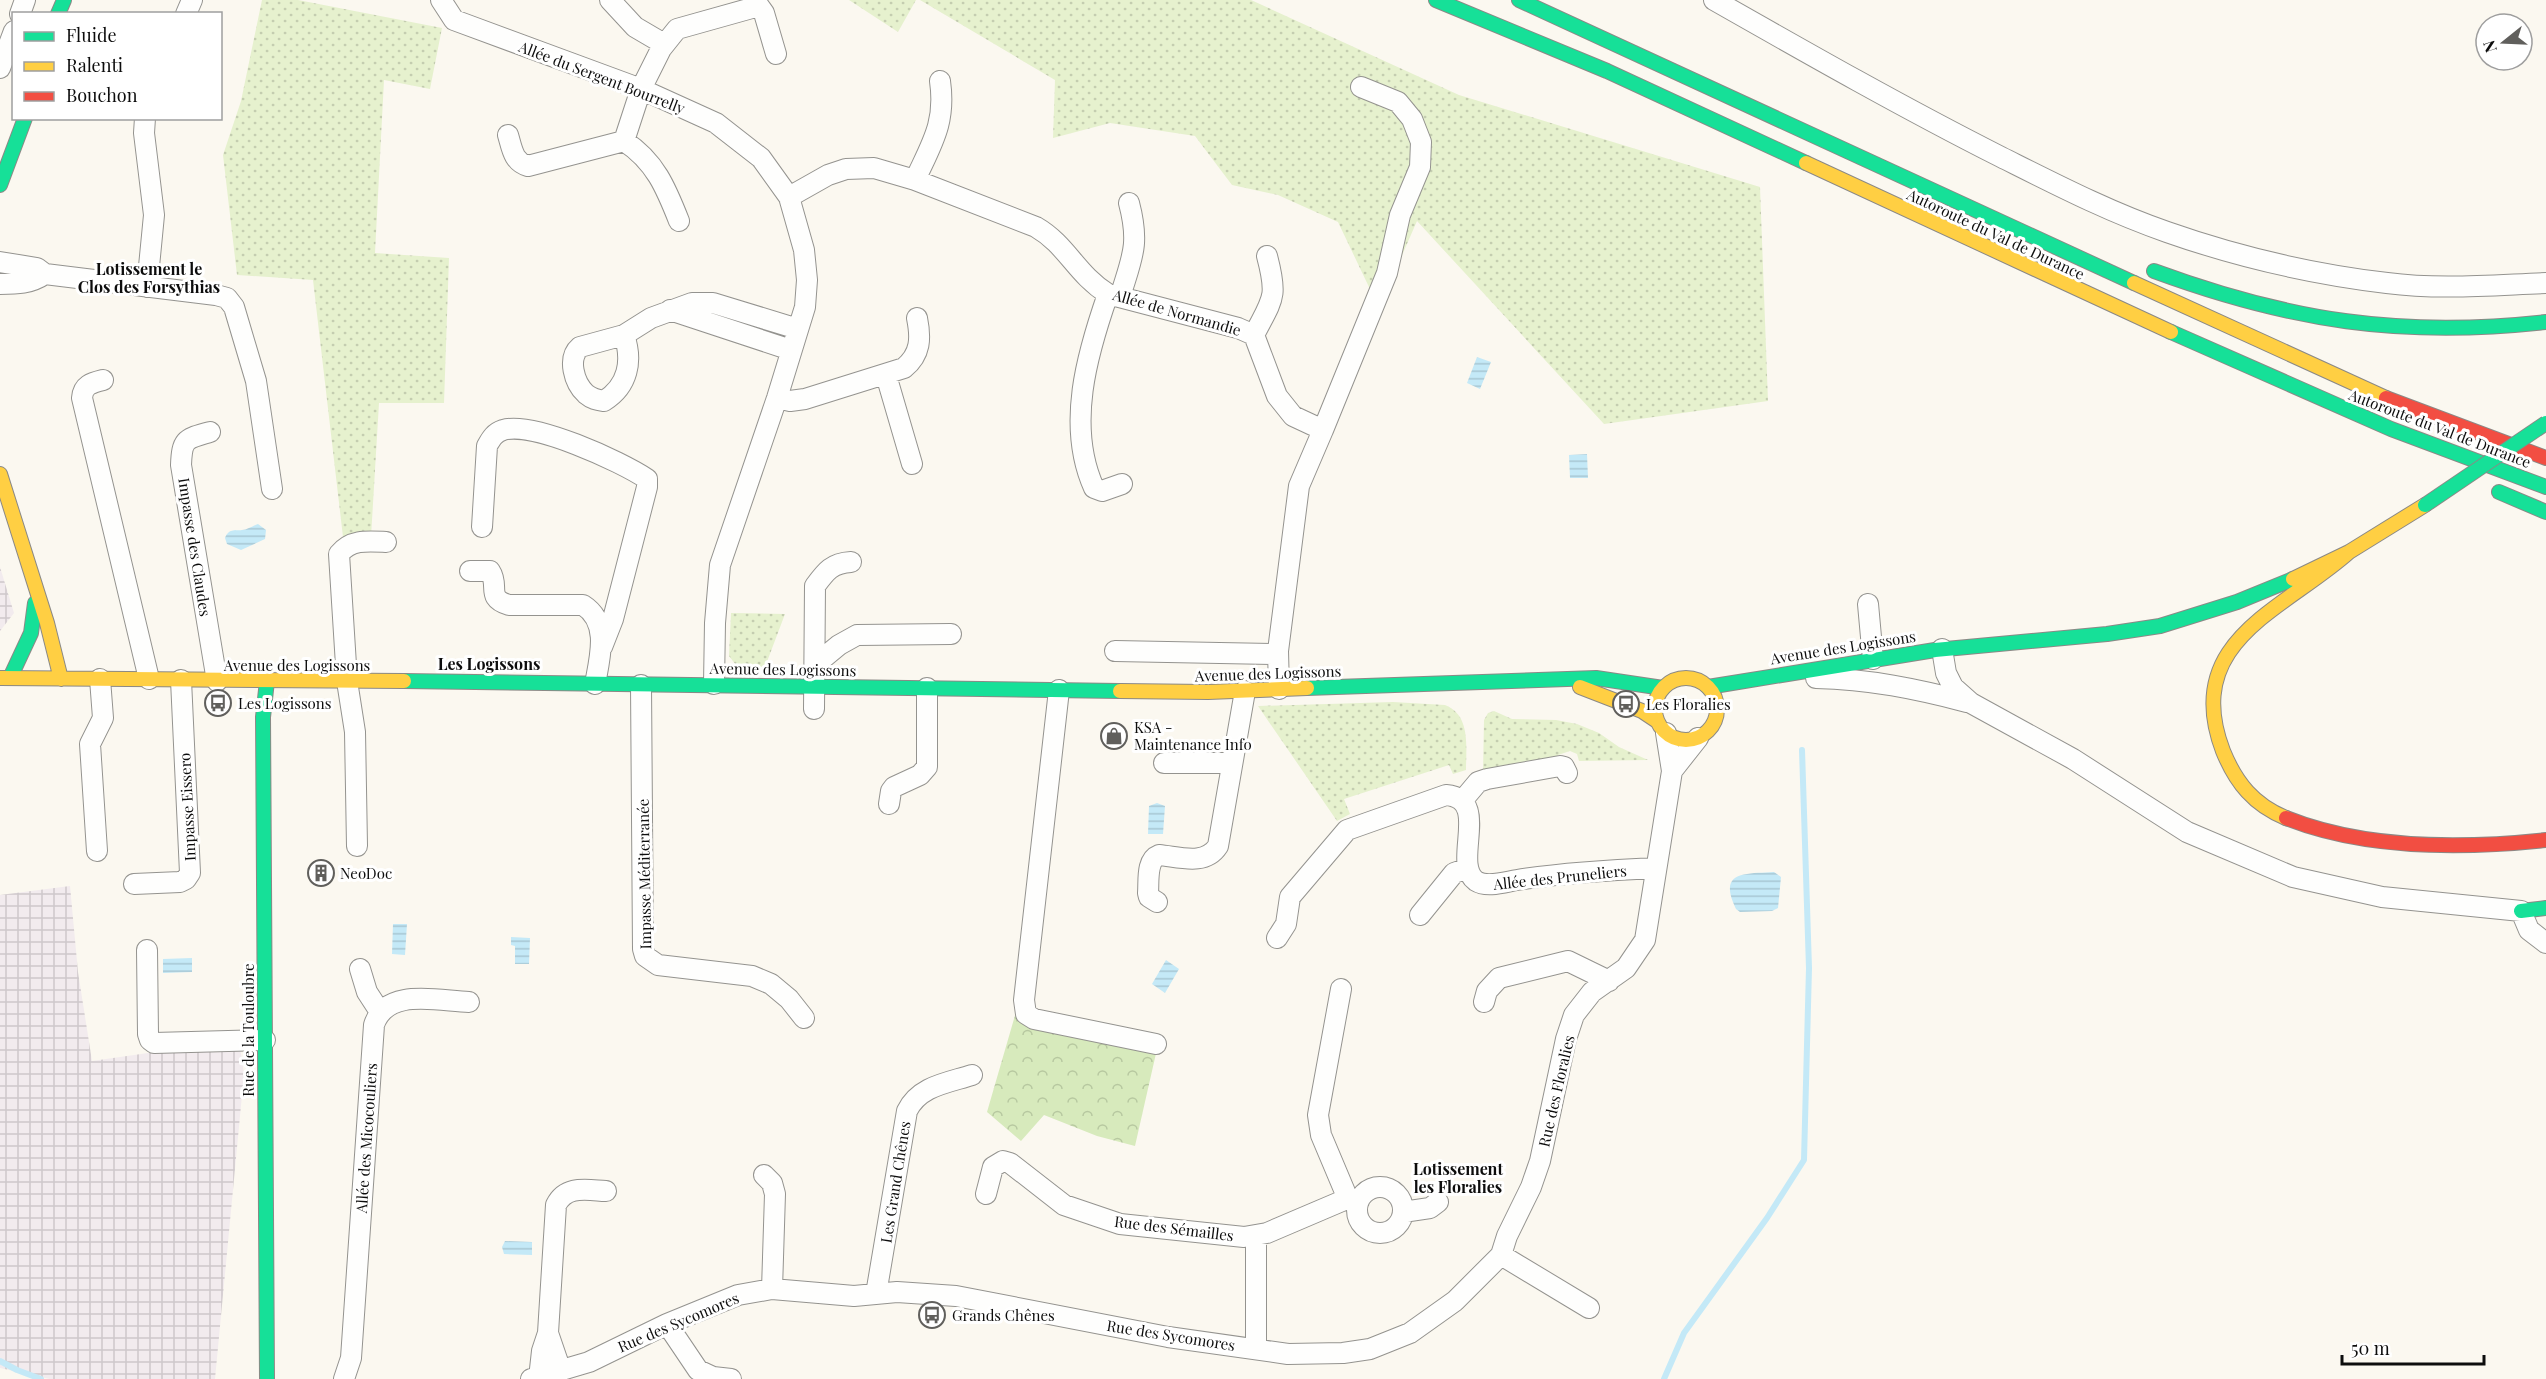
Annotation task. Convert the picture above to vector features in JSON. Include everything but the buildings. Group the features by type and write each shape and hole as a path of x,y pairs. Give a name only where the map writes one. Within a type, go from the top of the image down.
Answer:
{"main road":[{"name":"Autoroute du Val de Durance","path":"1436,0 1607,71 2240,364 2391,429 2546,487"},
{"name":"Autoroute du Val de Durance","path":"1519,0 1842,147 2245,335 2394,401 2546,459"},
{"path":"1527,0 1618,31 1823,124"},
{"path":"0,185 24,120"},
{"path":"2138,264 2241,302 2331,322 2436,331 2546,322"},
{"path":"2240,364 2319,413"},
{"path":"2546,423 2425,505 2349,552 2322,576 2263,615 2231,649 2214,687 2217,733 2224,756 2248,795 2267,809 2288,820 2324,832 2424,843 2479,846 2546,840"},
{"path":"2450,471 2546,512"},
{"path":"0,474 47,623 61,679"},
{"name":"Avenue des Logissons","path":"1708,687 1939,649 2108,634 2160,626 2237,602 2291,580 2349,552"},
{"path":"3,680 32,635 36,618 34,587"},
{"name":"Avenue des Logissons","path":"3,680 148,679 714,684 1245,691 1516,680 1564,681 1596,678 1663,688"},
{"path":"1680,678 1700,681 1708,687 1717,705 1713,724 1698,738 1681,740 1661,727 1655,704 1663,688 1670,681 1680,678"},
{"name":"Avenue des Logissons","path":"1717,705 1756,678"},
{"name":"Rue de la Touloubre","path":"267,681 263,717 270,1378"},
{"name":"Avenue des Logissons","path":"1564,681 1642,711 1661,727"},
{"path":"2521,911 2546,908"}],"street":[{"name":"Allée du Sergent Bourrelly","path":"441,0 454,20 641,89 716,123 761,158 789,197 798,222 807,280 805,307 777,398 720,565 715,623 714,684"},
{"path":"610,0 635,27 664,44"},
{"path":"1714,0 1959,136 2075,194 2164,231 2247,258 2389,284 2461,287 2546,283"},
{"path":"624,141 641,89 664,44 677,29 759,6 764,13 776,54"},
{"path":"0,68 12,36"},
{"path":"915,180 941,118 943,103 940,81"},
{"path":"1279,689 1278,651 1299,486 1387,273 1400,215 1420,167 1421,142 1412,119 1398,102 1361,87"},
{"path":"145,120 144,133 154,215 147,287"},
{"path":"508,135 515,158 520,164 528,166 624,141 652,165 664,185 679,220"},
{"name":"Allée de Normandie","path":"789,197 820,179 846,169 874,168 915,180 1036,227 1052,236 1091,283 1114,295 1238,328 1254,335 1277,396 1293,416 1323,430"},
{"path":"1122,484 1102,491 1094,488 1084,456 1081,413 1086,371 1135,245 1136,229 1129,203"},
{"path":"1254,335 1274,294 1274,284 1267,256"},
{"path":"0,262 37,268 45,274 216,294 227,298 234,307 256,381 272,489"},
{"path":"0,284 22,284 35,281 45,274"},
{"path":"624,335 635,326 692,303 713,303 798,328"},
{"path":"670,310 791,350"},
{"path":"777,398 790,401 805,399 904,368 913,361 918,349 920,335 917,318"},
{"path":"886,375 912,464"},
{"path":"103,380 88,384 82,391 82,398 148,679"},
{"path":"482,527 487,446 494,435 504,429 551,434 647,479 647,487 613,619 602,647 595,684"},
{"name":"Impasse des Claudes","path":"210,432 188,438 182,445 181,465 217,681"},
{"path":"357,846 355,732 347,681 339,554 345,546 354,542 386,543"},
{"path":"814,709 815,586 825,571 837,563 851,562"},
{"path":"470,571 490,571 494,578 493,594 500,602 509,605 584,605 594,611 599,624 602,647"},
{"path":"1869,604 1873,659"},
{"path":"816,664 839,645 856,635 951,634"},
{"path":"1939,649 1953,687 1971,703 2073,759 2187,832 2293,877 2382,897 2521,911 2529,930 2546,942"},
{"path":"1115,651 1272,654 1278,651"},
{"path":"1756,678 1853,679 1911,687 1971,703"},
{"path":"97,851 90,744 103,718 100,679"},
{"name":"Impasse Eissero","path":"134,884 180,882 190,873 181,680"},
{"name":"Impasse Méditerranée","path":"641,685 642,929 645,956 658,965 752,975 771,984 789,999 804,1018"},
{"path":"889,804 894,787 920,775 927,767 927,688"},
{"path":"1059,690 1024,1000 1026,1014 1034,1019 1156,1044"},
{"path":"1157,902 1149,897 1148,893 1151,861 1154,856 1203,859 1212,854 1218,846 1245,691"},
{"name":"Rue des Floralies","path":"1256,1348 1288,1354 1343,1353 1387,1344 1410,1333 1455,1301 1501,1255 1507,1236 1532,1187 1540,1161 1566,1039 1574,1015 1592,992 1626,968 1645,940 1672,771 1661,727"},
{"name":"Rue des Floralies","path":"1672,771 1698,738"},
{"path":"1164,763 1232,763"},
{"path":"1462,801 1478,782 1487,779 1560,766 1568,772"},
{"path":"1277,938 1286,924 1290,897 1347,830 1446,795 1454,796 1462,801 1467,810 1468,868 1454,873 1420,915"},
{"name":"Allée des Pruneliers","path":"1468,868 1477,882 1486,885 1521,879 1656,868"},
{"path":"147,950 150,1040 154,1043 265,1040"},
{"path":"1484,1002 1487,991 1498,978 1568,961 1609,981"},
{"path":"360,969 367,992 380,1012 401,1000 469,1002"},
{"path":"1341,989 1318,1115 1321,1136 1354,1200 1360,1222 1371,1232 1385,1233 1397,1225 1403,1212 1398,1197 1385,1188 1370,1190 1354,1200"},
{"name":"Allée des Micocouliers","path":"344,1379 351,1358 374,1025 380,1012"},
{"name":"Les Grand Chênes","path":"876,1294 907,1111 912,1101 927,1089 972,1075"},
{"name":"Rue des Sémailles","path":"986,1194 993,1167 1003,1161 1010,1163 1064,1205 1120,1224 1244,1237 1268,1233 1354,1200"},
{"path":"764,1175 772,1183 775,1194 772,1289"},
{"path":"535,1378 548,1333 556,1205 567,1191 606,1191"},
{"path":"1403,1212 1430,1208 1438,1202"},
{"path":"1256,1235 1256,1348"},
{"path":"1501,1255 1589,1308"},
{"name":"Rue des Sycomores","path":"535,1378 589,1362 667,1324 738,1295 772,1289 854,1296 897,1292 956,1296 1168,1337 1256,1348"},
{"path":"667,1324 698,1370 712,1377 731,1379"},
{"path":"548,1333 561,1371"},
{"path":"351,1358 362,1379"}],"shaded area":[{"path":"0,567 14,613 0,631"},
{"path":"70,886 78,972 92,1061 239,1040 244,1074 215,1379 50,1379 0,1368 0,895"}],"green space":[{"path":"262,0 298,0 442,28 430,89 384,80 375,253 449,258 444,403 379,403 371,537 343,537 313,280 237,275 223,155 241,101"},
{"path":"849,0 916,0 898,32"},
{"path":"920,0 1251,0 1459,95 1760,187 1768,401 1604,424 1417,221 1379,308 1338,222 1278,195 1232,185 1195,136 1110,123 1053,138 1055,80"},
{"path":"731,613 785,614 765,667 736,665 729,656"},
{"path":"1393,702 1445,705 1453,710 1459,716 1465,733 1466,770 1453,774 1449,765 1344,799 1350,814 1337,821 1258,706"},
{"path":"1494,711 1512,719 1556,720 1577,724 1599,733 1619,747 1648,760 1579,761 1577,754 1570,751 1554,759 1483,773 1484,720 1488,713"},
{"path":"1016,1012 1157,1049 1135,1146 1097,1136 1044,1115 1021,1141 987,1112"}],"water":[{"path":"1477,357 1491,362 1480,389 1467,383"},
{"path":"1587,454 1588,478 1570,478 1569,455"},
{"path":"258,524 266,530 265,539 241,550 227,544 225,538 230,531 246,529"},
{"path":"1157,803 1165,806 1163,834 1148,834 1149,806"},
{"path":"1774,872 1781,877 1778,908 1772,911 1740,912 1736,909 1731,896 1732,881 1745,874"},
{"path":"393,924 407,924 405,955 392,954"},
{"path":"511,937 530,938 529,964 515,964 515,946 511,945"},
{"path":"192,958 192,972 163,973 163,959"},
{"path":"1166,960 1179,969 1165,993 1152,984"},
{"path":"505,1241 532,1242 532,1255 504,1254 502,1247"}],"waterway":[{"path":"1664,1379 1684,1333 1767,1218 1804,1160 1809,968 1802,750"},
{"path":"0,1361 41,1379"}],"traffic: fast":[{"path":"59,12 64,0"},
{"path":"1436,0 1607,71 1806,163"},
{"path":"1519,0 2134,283"},
{"path":"0,185 24,120"},
{"path":"2154,271 2252,302 2347,321 2443,328 2546,322"},
{"path":"2171,332 2391,429 2546,487"},
{"path":"2425,505 2546,423"},
{"path":"2499,492 2546,512"},
{"path":"1708,687 1935,650 2107,634 2160,626 2237,602 2293,579"},
{"path":"10,678 31,633 35,603"},
{"path":"1307,688 1596,678 1663,688"},
{"path":"267,681 263,717 267,1379"},
{"path":"404,681 1120,691"},
{"path":"2521,911 2546,908"}],"traffic: slow":[{"path":"1806,163 2171,332"},
{"path":"2134,283 2386,398"},
{"path":"0,474 47,623 61,679"},
{"path":"2293,579 2349,552 2425,505"},
{"path":"2286,818 2255,800 2240,783 2228,763 2214,713 2216,682 2227,655 2246,632 2269,611 2349,552"},
{"path":"0,678 404,681"},
{"path":"1680,678 1692,678 1708,687 1715,697 1717,709 1715,721 1708,731 1692,740 1680,740 1669,735 1660,726 1655,715 1655,703 1660,692 1669,683 1680,678"},
{"path":"1580,687 1642,711 1657,721"},
{"path":"1120,691 1208,692 1307,688"}],"traffic: jam":[{"path":"2386,398 2546,458"},
{"path":"2286,818 2317,829 2349,836 2414,844 2481,845 2546,840"}],"place":[{"name":"Les Logissons","path":"218,703"},
{"name":"Les Floralies","path":"1626,704"},
{"name":"KSA - Maintenance Info","path":"1114,736"},
{"name":"NeoDoc","path":"321,873"},
{"name":"Grands Chênes","path":"932,1315"}],"district":[{"name":"Lotissement le Clos des Forsythias","path":"149,277"},
{"name":"Les Logissons","path":"489,663"},
{"name":"Lotissement les Floralies","path":"1458,1177"}]}
